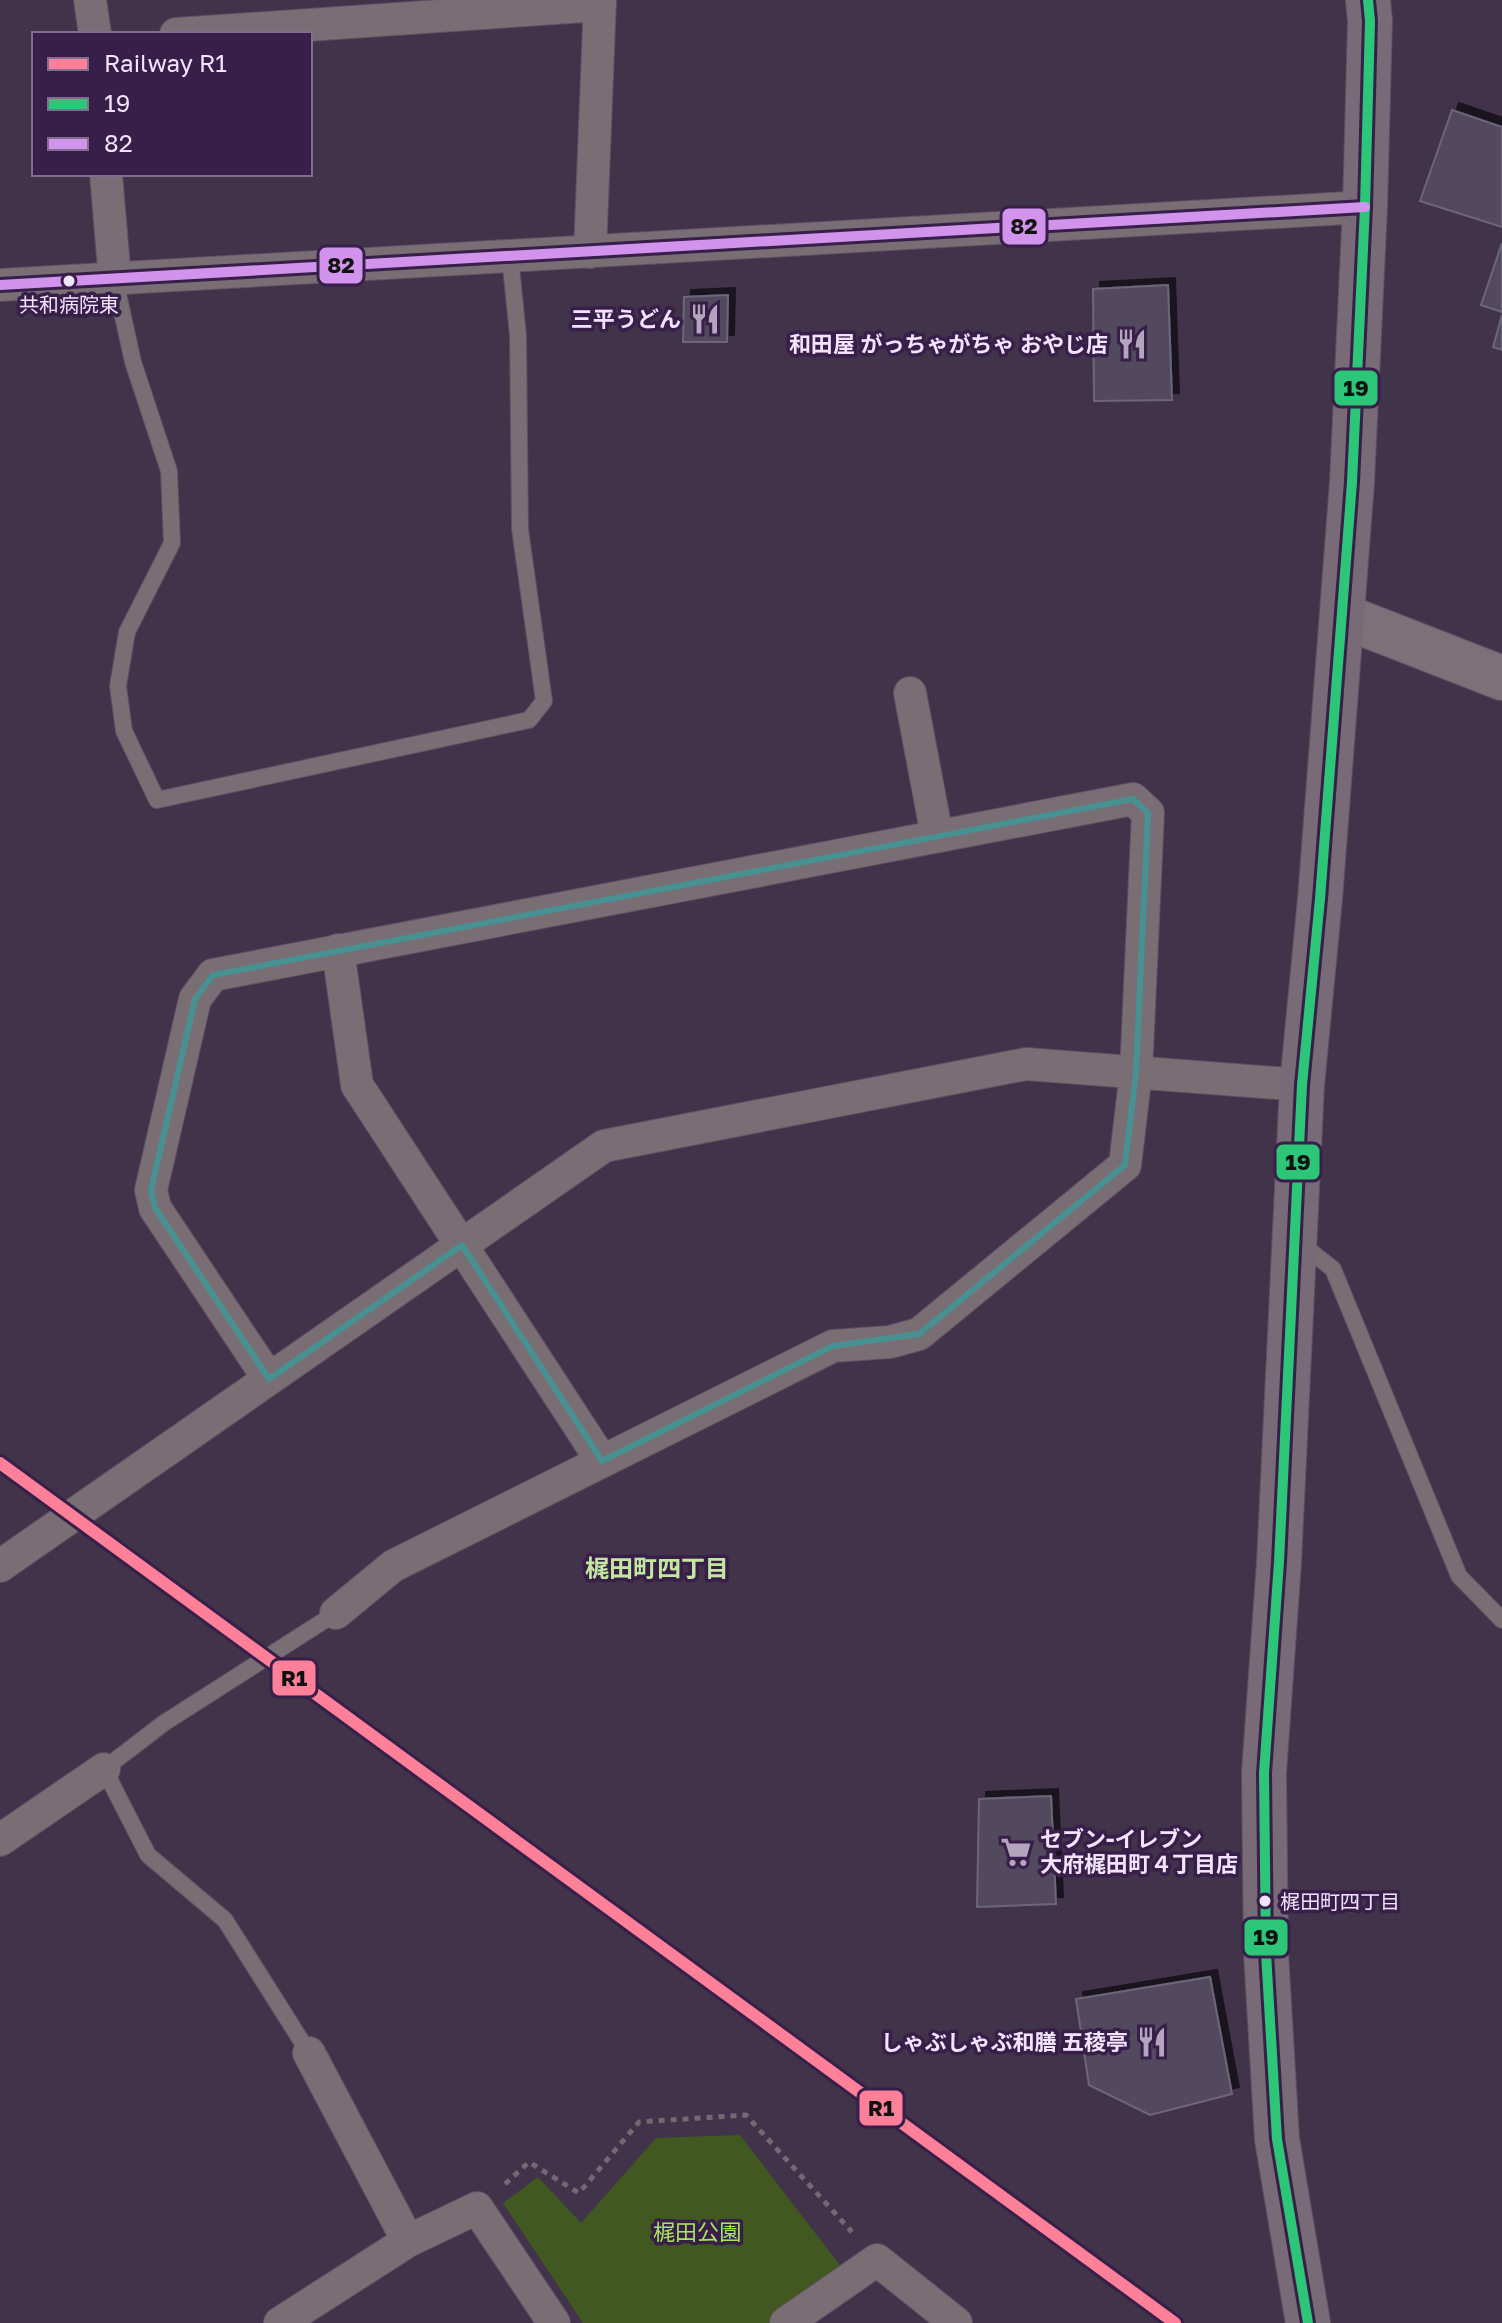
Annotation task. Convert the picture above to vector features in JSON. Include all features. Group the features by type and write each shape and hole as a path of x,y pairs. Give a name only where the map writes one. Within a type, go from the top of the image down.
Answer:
{"highway":[{"path":"1308,2323 1277,2139 1266,1953 1264,1773 1279,1562 1302,1085 1343,616 1365,207 1368,0"}],"street":[{"path":"90,0 95,32"},
{"path":"202,32 600,2 590,252"},
{"path":"106,176 115,280"},
{"path":"0,285 1365,207"},
{"path":"1343,616 1502,678"},
{"path":"910,693 937,836"},
{"path":"269,1379 155,1208 151,1190 195,999 213,975 1133,799 1148,813 1136,1072 1125,1165 919,1334 890,1342 833,1346 393,1566 336,1613"},
{"path":"338,950 357,1085 602,1461"},
{"path":"5,1564 604,1146 1026,1064 1302,1085"},
{"path":"0,1840 104,1769"},
{"path":"309,2053 408,2241"},
{"path":"280,2323 408,2241 477,2208 554,2323"},
{"path":"786,2323 877,2260 956,2323"}],"lane":[{"path":"115,280 133,362 169,471 172,543 127,632 118,686 124,731 157,800 529,720 544,701 520,529 518,335 510,257"},
{"path":"1293,1237 1333,1269 1459,1576 1502,1620"},
{"path":"309,2053 225,1920 148,1855 104,1769 164,1723 336,1613"}],"path":[{"path":"477,2208 529,2162 579,2193 639,2122 746,2115 877,2260"}],"highlighted area":[{"path":"1133,799 1148,813 1136,1072 1125,1165 919,1334 833,1346 602,1461 462,1245 269,1379 155,1208 151,1190 195,999 213,975"}],"green space":[{"name":"梶田公園","path":"740,2135 852,2281 786,2323 583,2323 503,2203 538,2177 581,2223 656,2138"}],"building":[{"path":"1452,110 1502,127 1502,227 1420,201"},
{"path":"1502,243 1502,312 1481,305"},
{"name":"和田屋 がっちゃがちゃ おやじ店","path":"1168,285 1172,400 1094,401 1093,289"},
{"name":"三平うどん","path":"728,295 727,342 683,342 684,297"},
{"path":"1502,315 1502,350 1493,347"},
{"name":"セブン-イレブン 大府梶田町４丁目店","path":"1051,1796 1056,1904 977,1907 979,1799"},
{"name":"しゃぶしゃぶ和膳 五稜亭","path":"1210,1977 1232,2094 1150,2115 1089,2085 1076,1999"}],"rail line":[{"name":"R1","path":"0,1463 1175,2323"}],"transit line":[{"name":"19","path":"1308,2323 1277,2139 1266,1953 1264,1773 1279,1562 1302,1085 1320,899 1352,482 1365,207 1368,0"},
{"name":"82","path":"0,285 1365,207"}],"place":[{"name":"共和病院東","path":"69,281"},
{"name":"三平うどん","path":"705,319"},
{"name":"和田屋 がっちゃがちゃ おやじ店","path":"1132,344"},
{"name":"セブン-イレブン 大府梶田町４丁目店","path":"1016,1852"},
{"name":"梶田町四丁目","path":"1265,1901"},
{"name":"しゃぶしゃぶ和膳 五稜亭","path":"1152,2042"}],"district":[{"name":"梶田町四丁目","path":"657,1569"}]}
